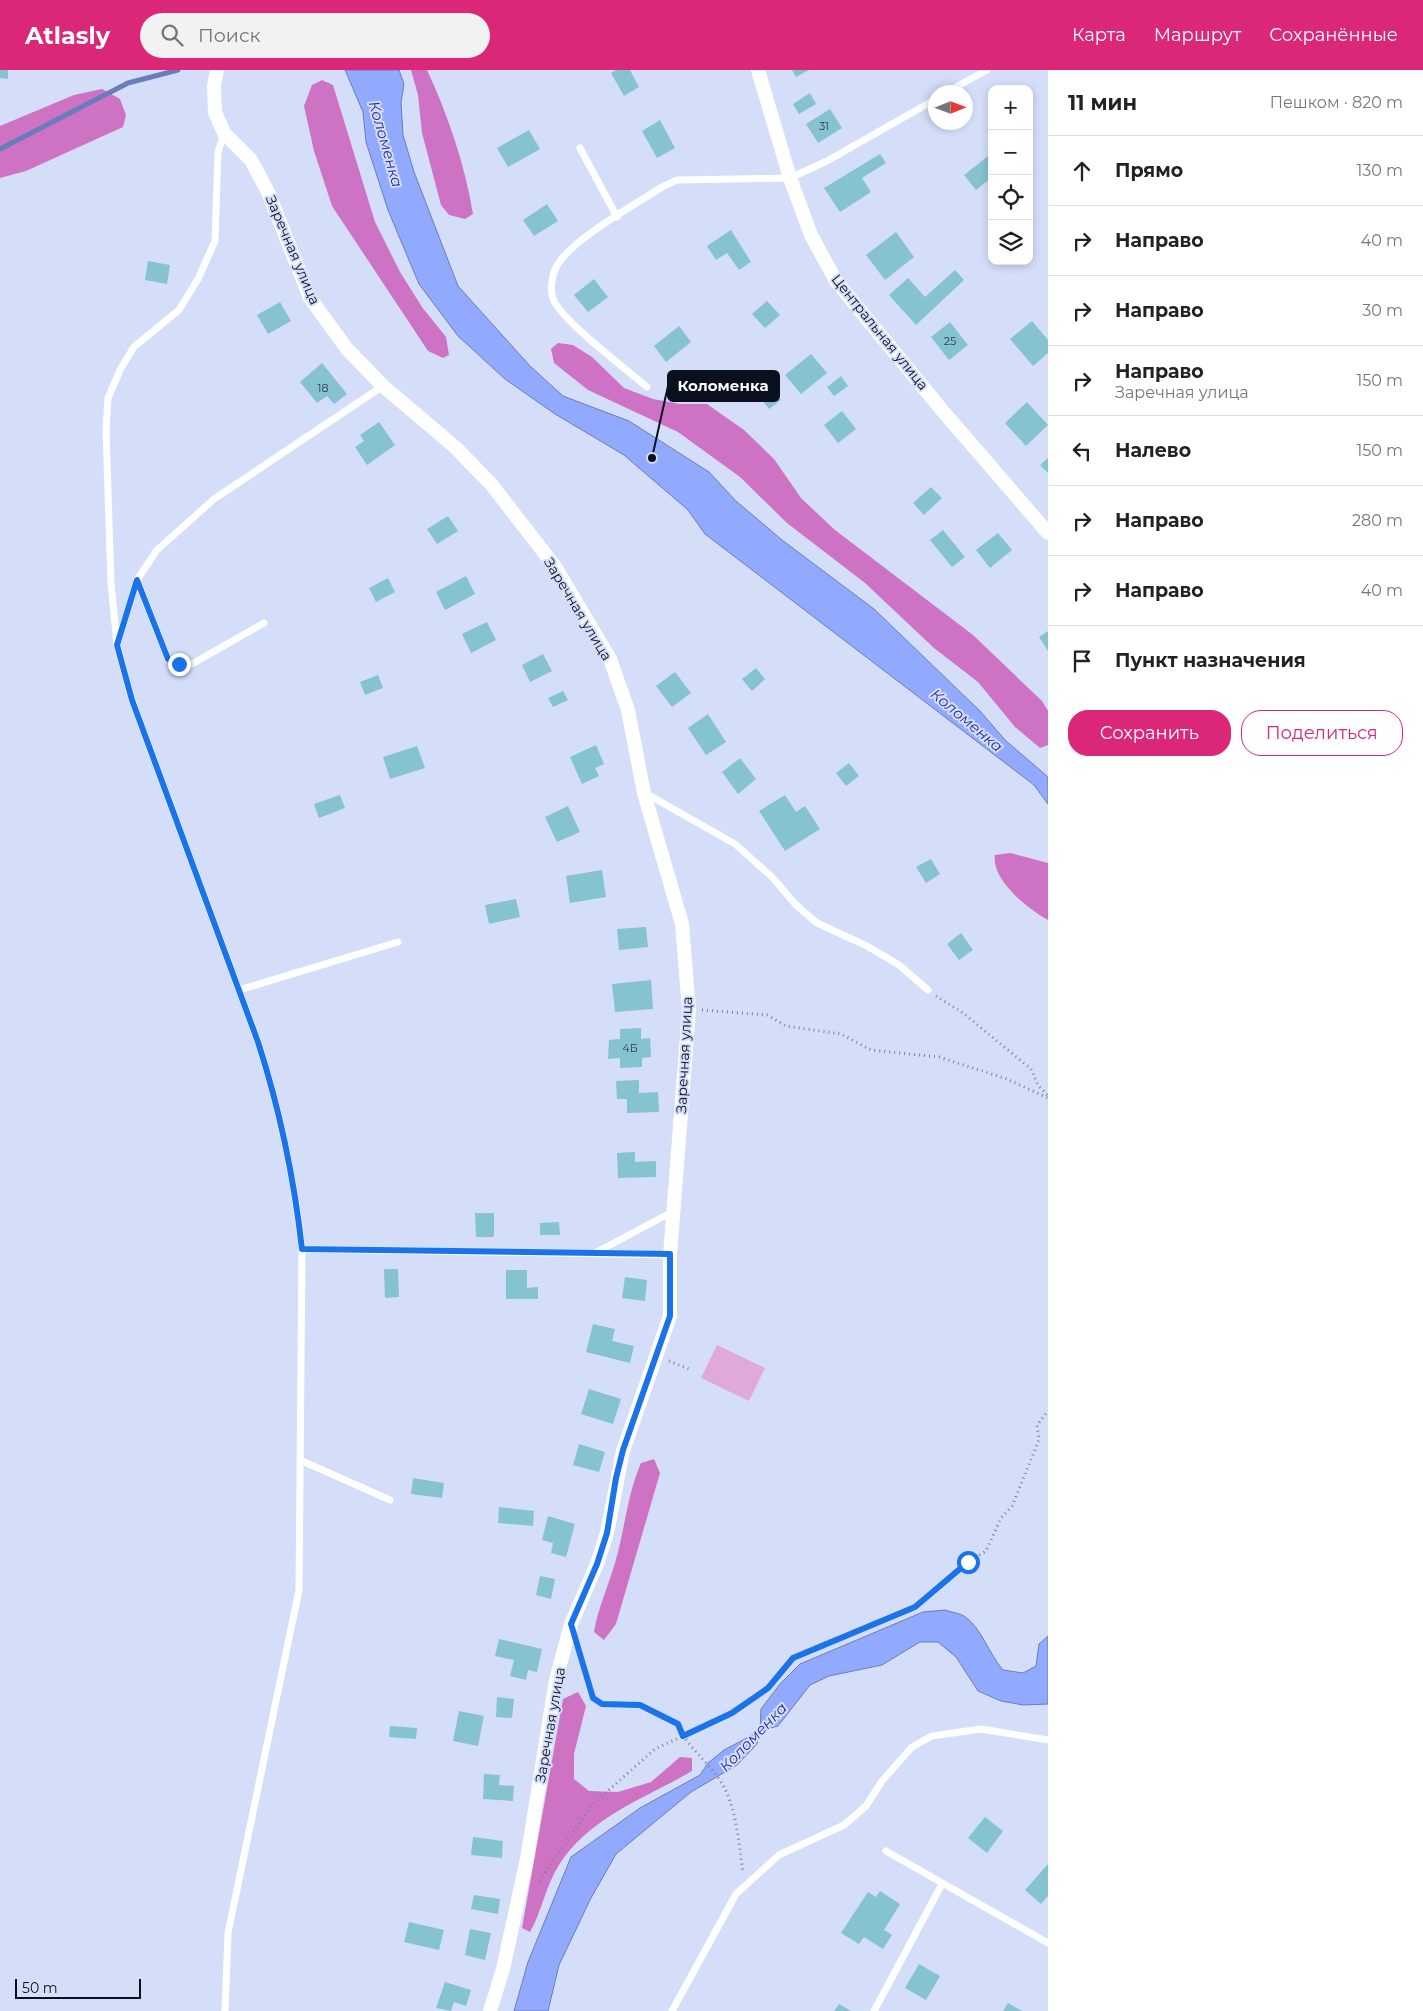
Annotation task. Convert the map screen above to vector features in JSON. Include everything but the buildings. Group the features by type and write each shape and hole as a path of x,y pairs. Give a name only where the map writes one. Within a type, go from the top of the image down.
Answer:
{"street":[{"name":"Заречная улица","path":"217,70 214,86 215,112 224,132 250,160 268,192 310,298 347,350 384,386 454,447 491,484 556,568 610,659 628,710 644,793 682,924 689,1010 670,1254 670,1316 623,1450 602,1548 571,1624 559,1670 527,1858 503,1969 490,2011"},
{"name":"Центральная улица","path":"758,70 790,178 811,235 836,281 1048,533"}],"lane":[{"path":"960,85 987,70"},
{"path":"647,387 565,316 553,300 552,281 557,265 571,248 662,187 677,180 790,178 827,161 928,104"},
{"path":"224,132 218,152 215,241 198,278 179,310 134,347 121,368 108,398 106,430 110,573 117,645 132,700 239,990 276,1099 296,1190 302,1249 299,1590 228,1933 225,2011"},
{"path":"580,148 617,217"},
{"path":"117,645 137,580 157,550 214,499 384,386"},
{"path":"137,580 168,659 179,664 192,664 264,623"},
{"path":"644,793 735,844 772,877 796,905 817,923 867,946 899,965 928,990"},
{"path":"239,990 398,942"},
{"path":"595,1253 674,1210"},
{"path":"302,1249 670,1254"},
{"path":"300,1460 390,1500"},
{"path":"672,2011 736,1894 779,1855 844,1825 866,1806 882,1781 912,1746 932,1736 981,1729 1048,1740"},
{"path":"886,1852 1048,1943"},
{"path":"874,2011 942,1884"}],"path":[{"path":"928,990 963,1013 1031,1070 1038,1085 1048,1097"},
{"path":"689,1010 767,1015 786,1026 841,1034 871,1050 939,1057 1007,1079 1048,1097"},
{"path":"656,1356 692,1370"},
{"path":"537,1884 592,1805 655,1749 732,1713 768,1688 793,1658 800,1654 915,1607 968,1562 986,1551 1001,1518 1012,1506 1039,1440 1038,1426 1048,1411"},
{"path":"579,1652 593,1698 602,1704 640,1705 678,1724 683,1736 725,1789 732,1812 746,1884"}],"shaded area":[{"path":"411,70 427,70 449,122 470,196 473,214 465,219 449,215 441,205 422,133 418,95"},
{"path":"322,80 333,85 375,222 400,272 422,307 446,337 449,355 443,358 428,351 332,206 314,151 304,106 312,85"},
{"path":"102,89 120,99 126,115 123,127 26,171 0,178 0,126 74,95"},
{"path":"558,343 573,345 592,357 624,388 653,399 680,404 707,404 744,430 774,459 801,498 835,530 973,635 1042,701 1048,711 1048,745 1040,748 1015,727 978,682 934,648 865,583 787,523 740,477 678,432 588,390 554,363 551,349"},
{"path":"1010,853 1048,863 1048,920 1012,893 999,874 995,865 995,855"},
{"path":"717,1345 765,1368 749,1401 701,1378"},
{"path":"654,1459 660,1473 616,1624 604,1640 594,1632 618,1550 632,1487 641,1463"},
{"path":"578,1692 586,1706 574,1754 574,1779 589,1791 618,1792 651,1782 680,1757 692,1758 692,1771 602,1821 571,1848 559,1865 547,1889 530,1932 522,1928 563,1699"}],"water":[{"path":"345,70 399,70 404,84 401,103 403,135 414,172 458,286 530,366 563,396 629,421 709,472 736,501 782,540 874,609 980,711 1005,740 1048,777 1048,804 1034,785 705,534 688,510 624,455 555,414 505,379 458,336 419,284 388,210 366,142 363,112"},
{"path":"945,1610 964,1616 975,1627 1003,1670 1023,1673 1036,1666 1039,1644 1048,1636 1048,1704 1023,1705 1001,1701 978,1691 956,1657 938,1642 920,1642 882,1665 829,1676 810,1685 778,1726 760,1731 761,1709 780,1684 800,1664 923,1612"},
{"path":"760,1731 757,1744 737,1765 691,1792 616,1854 591,1898 559,1965 548,2011 514,2011 528,1962 571,1857 640,1808 700,1775 708,1763 724,1750"}],"waterway":[{"path":"0,149 128,83 178,70"}],"place":[{"name":"Коломенка","path":"652,458"}],"route":[{"path":"179,664 168,659 137,580 117,645 132,700 258,1042 276,1099 296,1190 302,1249 670,1254 672,1301 670,1316 623,1450 616,1478 607,1533 597,1564 571,1624 593,1698 602,1704 640,1705 678,1724 683,1736 732,1713 768,1688 793,1658 808,1650 915,1607 968,1562"}]}
